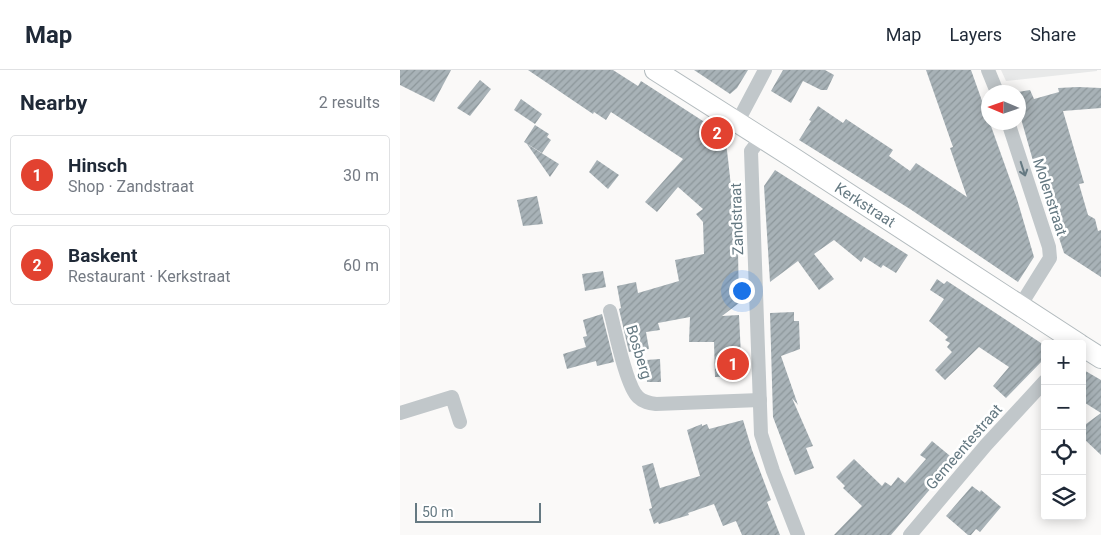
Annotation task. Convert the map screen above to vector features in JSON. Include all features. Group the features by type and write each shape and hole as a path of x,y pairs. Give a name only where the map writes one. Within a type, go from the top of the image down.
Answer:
{"main road":[{"name":"Kerkstraat","path":"655,70 1071,340"},
{"name":"Kerkstraat","path":"1086,349 1101,358"}],"street":[{"path":"737,123 765,70"},
{"path":"988,70 994,85"},
{"name":"Molenstraat","path":"1011,130 1049,247 1050,258 1020,306"},
{"name":"Zandstraat","path":"760,138 751,151 761,434 772,471 798,535"},
{"name":"Bosberg","path":"610,311 628,380 637,396 644,401 656,404 760,400"},
{"name":"Gemeentestraat","path":"910,535 986,445 1041,385"},
{"path":"400,413 452,397 460,422"}],"shaded area":[{"path":"1001,70 1097,70 1097,71 1006,81"}],"building":[{"path":"400,70 451,70 434,102 400,85"},
{"path":"528,70 613,70 638,86 641,81 720,132 726,143 728,159 738,251 739,303 722,316 739,315 742,377 715,377 714,342 689,342 690,317 658,323 660,330 646,332 649,349 629,352 619,309 621,308 617,286 636,282 638,293 679,281 675,260 704,254 703,222 696,214 703,209 678,187 657,212 645,202 683,159 611,112 606,120 594,112 593,114"},
{"path":"694,70 748,70 737,88 730,94"},
{"path":"783,70 825,70 834,75 827,90 821,90 803,81 791,103 771,91"},
{"path":"926,70 971,70 981,98 981,130 992,130 1017,199 1034,257 1018,282 910,209 799,140 818,106 843,123 846,119 893,150 889,156 910,171 916,163 967,197 950,148 953,147"},
{"path":"480,80 491,89 470,116 457,108"},
{"path":"1058,88 1101,88 1101,108 1063,111 1084,183 1079,184 1088,215 1095,219 1098,231 1101,230 1101,277 1064,253 1045,195 1043,196 1024,130 1026,130 1026,91 1030,90 1034,99 1059,92"},
{"path":"521,99 542,114 535,124 514,110"},
{"path":"535,125 549,134 547,137 551,140 542,153 524,142"},
{"path":"527,144 559,164 550,177"},
{"path":"597,160 619,175 608,189 589,172"},
{"path":"775,170 908,255 896,273 883,265 881,268 864,257 861,262 834,240 814,254 834,279 819,290 798,261 770,282 764,186"},
{"path":"537,196 543,224 523,226 517,200"},
{"path":"603,271 606,287 585,291 582,274"},
{"path":"937,279 944,284 947,281 1041,343 1041,362 1006,398 993,386 1009,367 979,347 945,380 935,370 952,352 947,347 950,343 945,340 948,337 929,321 944,299 930,290"},
{"path":"794,312 794,321 799,321 800,349 781,356 798,405 792,398 813,446 806,448 814,468 795,475 773,417 770,313"},
{"path":"602,314 614,362 597,366 596,361 567,369 563,354 586,347 583,337 587,336 583,320"},
{"path":"660,359 661,382 647,382 646,360"},
{"path":"1086,371 1101,380 1101,413 1086,404"},
{"path":"1101,413 1101,455 1086,441 1086,424"},
{"path":"743,420 771,500 767,502 780,535 742,535 736,521 723,526 714,504 688,513 689,515 654,524 649,509 652,508 642,466 653,463 660,488 700,476 687,430 702,424 702,426 707,424 709,429"},
{"path":"932,441 955,460 891,535 834,535 862,506 843,488 845,486 836,477 854,459 882,486 885,482 891,486 898,477 905,483 926,459 920,455"},
{"path":"972,486 980,492 981,490 1001,507 980,532 976,529 971,535 968,535 946,516"}],"place":[{"name":"Baskent","path":"717,133"},
{"name":"Hinsch","path":"733,364"}]}
